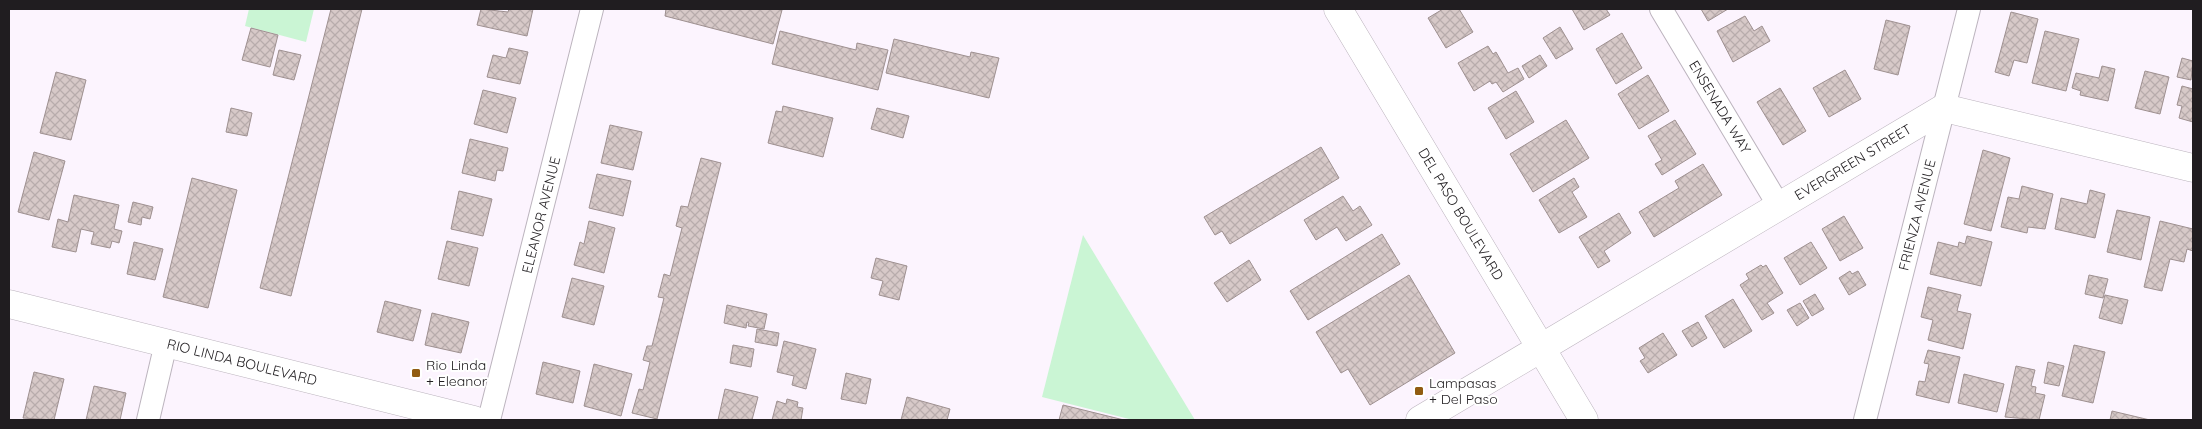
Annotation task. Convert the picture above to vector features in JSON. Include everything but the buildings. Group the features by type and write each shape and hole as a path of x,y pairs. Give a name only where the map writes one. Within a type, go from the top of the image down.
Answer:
{"main road":[{"name":"DEL PASO BOULEVARD","path":"1338,9 1584,420"},
{"name":"EVERGREEN STREET","path":"1420,420 1944,108"},
{"path":"1944,108 2193,168"},
{"name":"RIO LINDA BOULEVARD","path":"9,304 474,420"}],"street":[{"name":"ELEANOR AVENUE","path":"489,420 592,9"},
{"name":"ENSENADA WAY","path":"1661,9 1779,206"},
{"name":"FRIENZA AVENUE","path":"1865,420 1969,9"},
{"path":"148,420 166,344"}],"green space":[{"path":"249,9 314,9 306,42 245,26"},
{"path":"1083,235 1195,420 1133,420 1042,397"}],"place":[{"name":"Rio Linda + Eleanor","path":"416,373"},
{"name":"Lampasas + Del Paso","path":"1419,391"}]}
